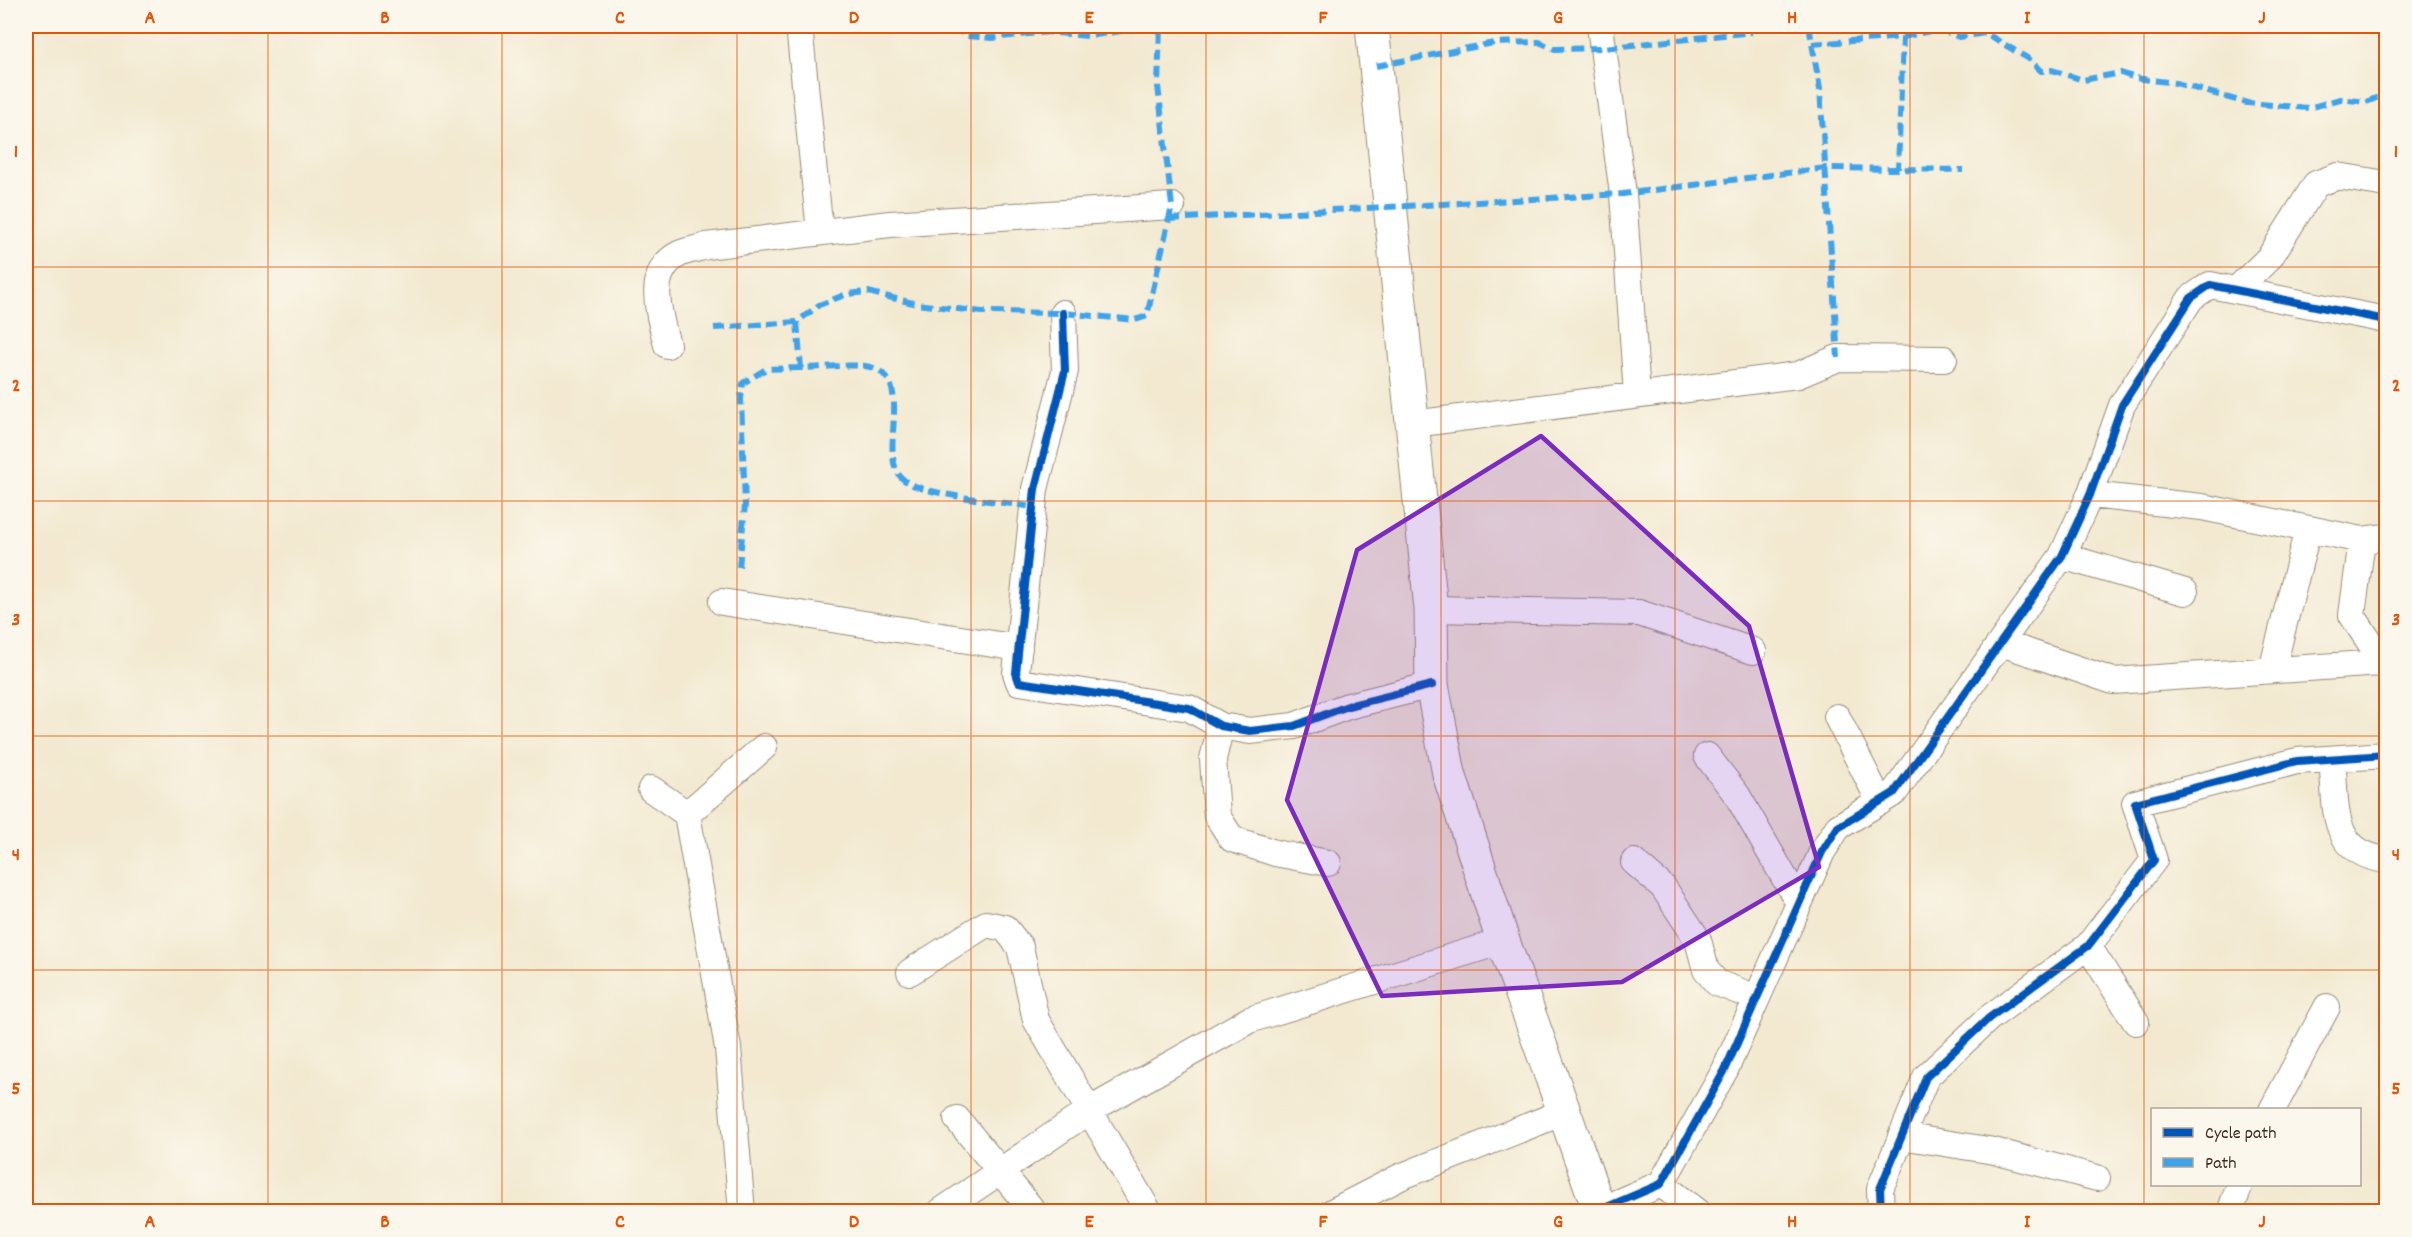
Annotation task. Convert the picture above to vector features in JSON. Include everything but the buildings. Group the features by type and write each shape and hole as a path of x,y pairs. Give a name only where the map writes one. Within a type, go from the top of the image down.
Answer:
{"main road":[{"path":"1372,26 1431,609 1431,685 1449,774 1503,941 1600,1211"}],"street":[{"path":"799,26 820,232"},
{"path":"1600,26 1623,194 1636,395"},
{"path":"2236,290 2270,257 2316,184 2338,176 2386,184"},
{"path":"667,345 657,306 657,278 668,262 679,254 706,246 902,224 1172,206"},
{"path":"1600,1211 1661,1184 1725,1070 1822,852 1838,827 1894,793 2062,556 2090,495 2122,405 2191,298 2210,285 2386,320"},
{"path":"1064,313 1065,371 1035,489 1016,673 1019,682 1189,708 1221,726 1250,731 1294,726 1348,706 1431,685"},
{"path":"1413,424 1798,375 1838,358 1944,359"},
{"path":"2090,495 2202,507 2308,529 2374,538 2352,615 2384,665"},
{"path":"2272,670 2308,529"},
{"path":"2062,556 2185,592"},
{"path":"722,602 1019,648"},
{"path":"1431,609 1639,613 1753,651"},
{"path":"2001,643 2113,681 2384,665"},
{"path":"1837,717 1880,802"},
{"path":"1221,726 1213,759 1217,816 1232,839 1275,852 1328,863"},
{"path":"687,814 764,747"},
{"path":"1707,756 1737,795 1799,903"},
{"path":"1881,1212 1880,1189 1926,1077 1989,1018 2088,946 2154,860 2135,803 2297,761 2386,756"},
{"path":"2332,759 2339,829 2351,847 2367,857 2386,860"},
{"path":"651,789 687,814 728,1048 742,1212"},
{"path":"1634,862 1663,887 1698,940 1706,970 1717,983 1757,999"},
{"path":"910,972 986,924 1005,928 1020,947 1036,1020 1090,1110 1140,1208"},
{"path":"940,1212 1090,1110 1249,1020 1503,941"},
{"path":"2088,946 2136,1022"},
{"path":"2273,1108 2327,1007"},
{"path":"1332,1212 1400,1177 1564,1112"},
{"path":"957,1119 1034,1212"},
{"path":"1901,1136 1994,1151 2097,1178"},
{"path":"1661,1184 1698,1212"},
{"path":"2230,1212 2240,1186"}],"highlighted area":[{"path":"1541,436 1749,626 1819,867 1622,982 1382,996 1287,800 1357,550"}],"marked path":[{"path":"953,26 966,36 992,38 1048,32 1088,36 1153,26"},
{"path":"714,328 797,322 819,305 847,294 868,292 917,304 982,312 1063,313 1135,320 1147,316 1172,206 1158,86 1160,26"},
{"path":"1809,26 1820,89 1838,358"},
{"path":"1903,37 1939,29 1959,37 1985,33 2029,59 2041,71 2052,70 2083,80 2121,73 2135,78 2176,83 2247,103 2309,108 2340,99 2366,102 2386,94"},
{"path":"1376,66 1494,43 1539,42 1555,49 1603,48 1752,32"},
{"path":"1812,44 1903,37 1898,169"},
{"path":"1169,219 1623,194 1826,168 1963,170"},
{"path":"797,322 801,368 865,366 881,372 890,384 894,400 893,454 896,469 904,480 914,486 946,494 1033,507"},
{"path":"739,567 745,505 741,399 743,383 766,369 801,368"}],"cycle path":[{"path":"1600,1210 1661,1184 1725,1070 1822,852 1838,827 1894,793 2062,556 2090,495 2122,405 2191,298 2210,285 2386,320"},
{"path":"1063,313 1065,371 1035,489 1016,673 1019,682 1189,708 1221,726 1250,731 1294,726 1348,706 1432,685"},
{"path":"1881,1212 1880,1189 1926,1077 1989,1018 2088,946 2154,860 2135,803 2297,761 2386,755"}]}
